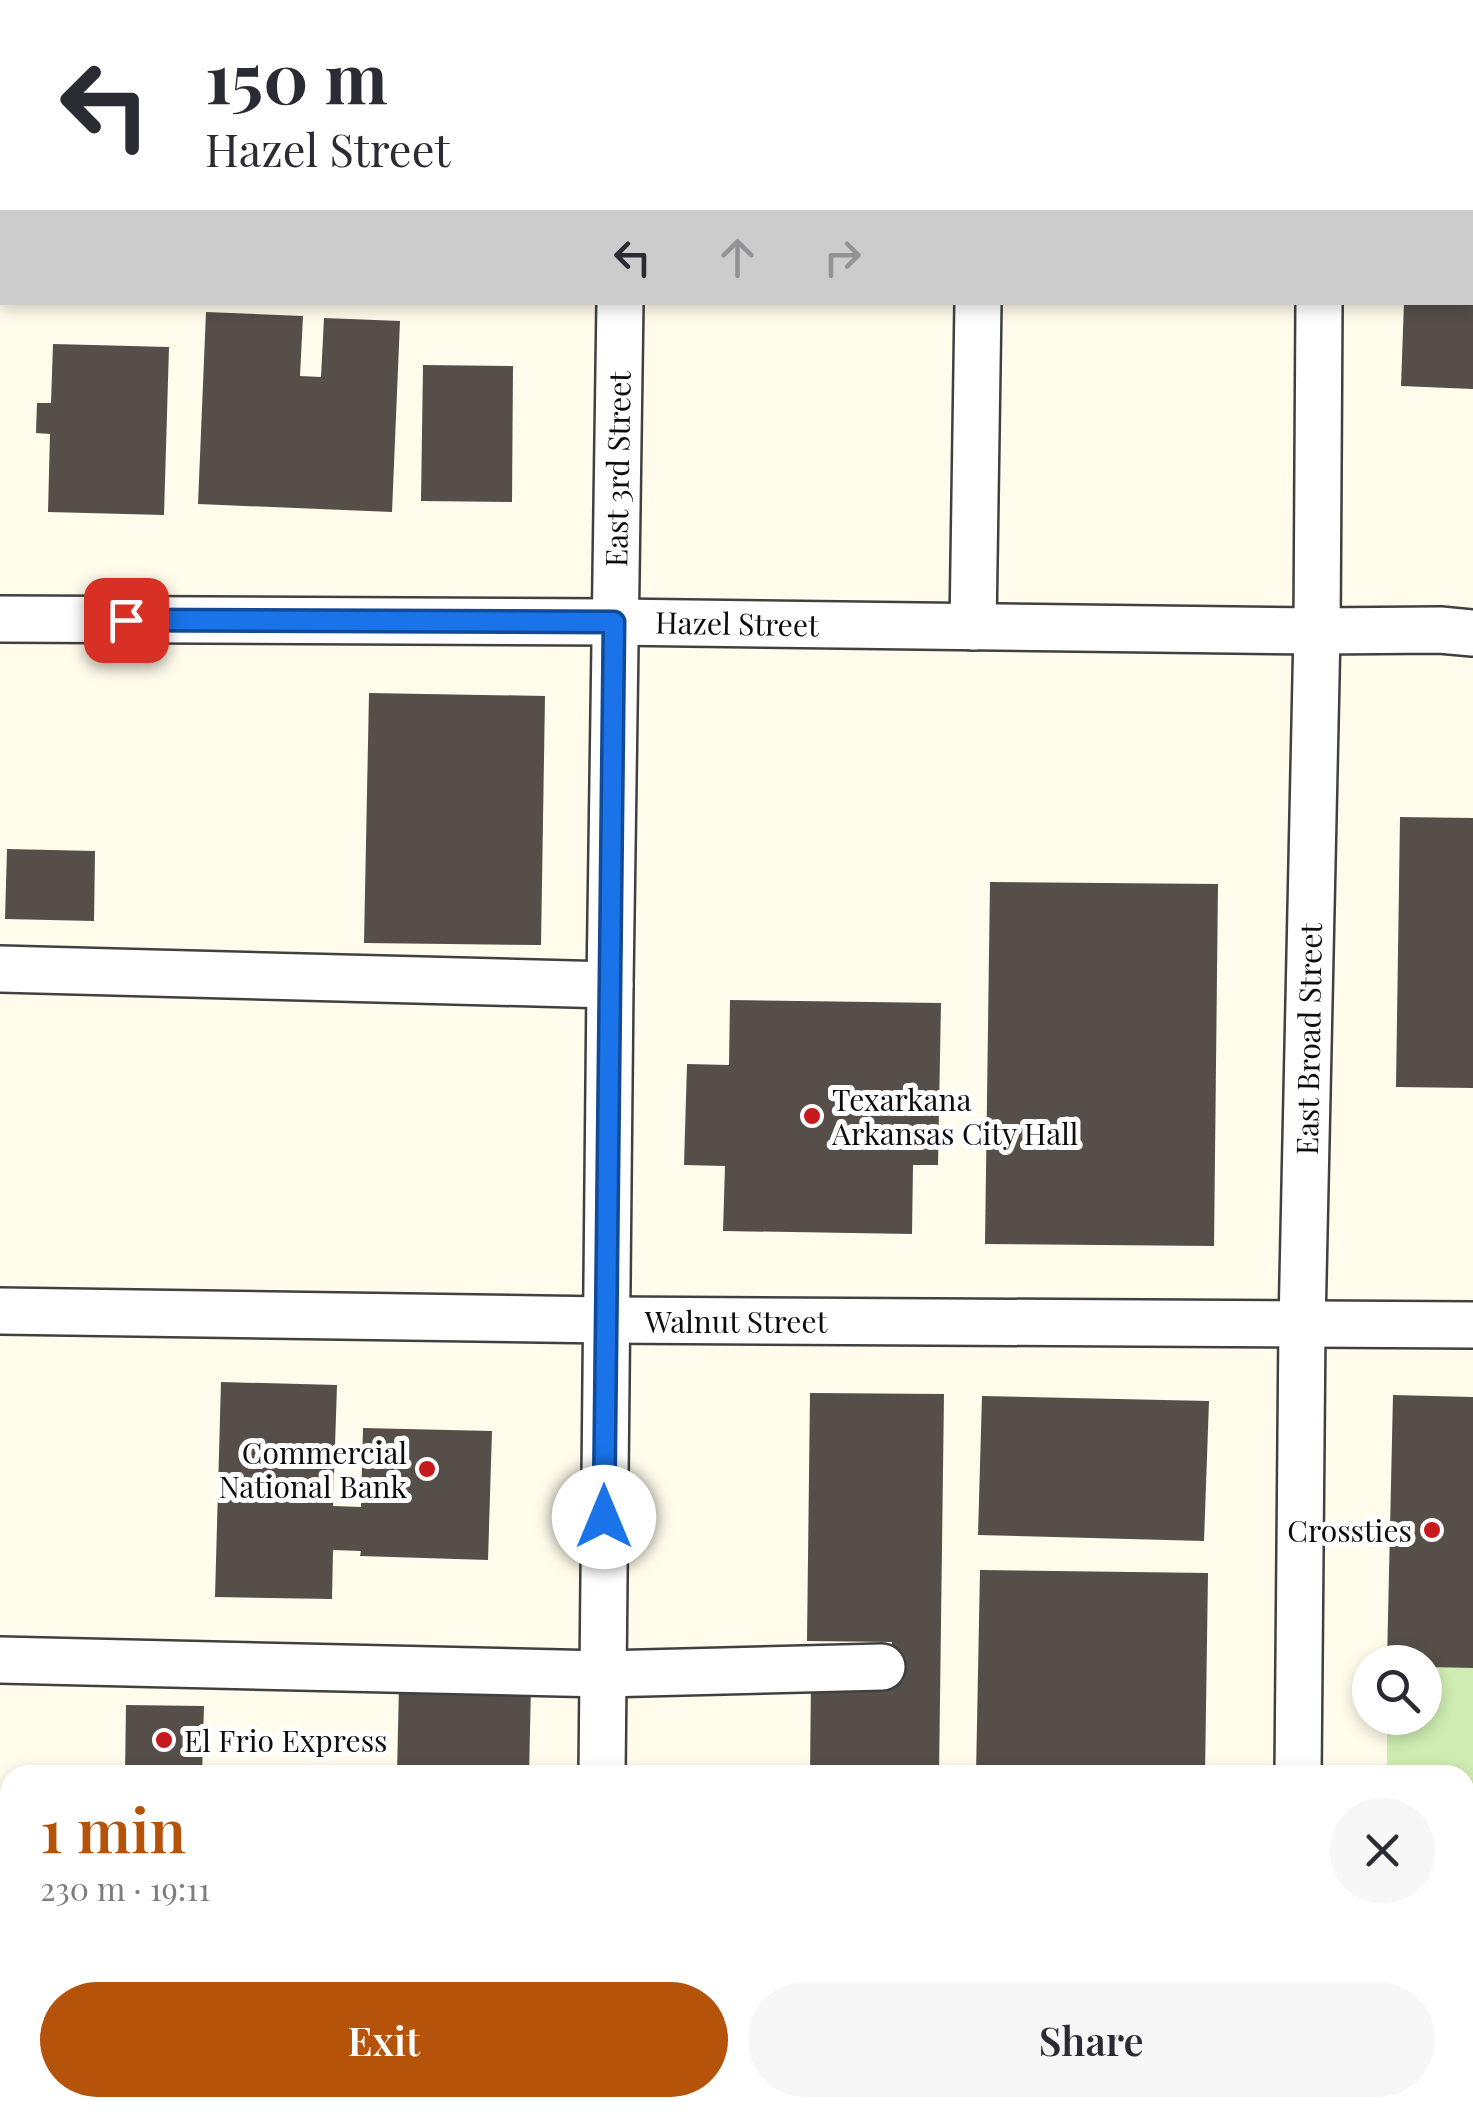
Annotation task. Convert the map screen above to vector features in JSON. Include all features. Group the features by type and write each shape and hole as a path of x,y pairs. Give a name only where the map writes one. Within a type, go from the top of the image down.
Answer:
{"street":[{"name":"East 3rd Street","path":"602,1765 620,305"},
{"path":"974,627 978,305"},
{"name":"East Broad Street","path":"1298,1765 1302,1325 1317,631 1318,305"},
{"name":"Hazel Street","path":"0,619 1440,630 1473,634"},
{"path":"0,969 610,985"},
{"name":"Walnut Street","path":"0,1311 606,1320 1473,1325"},
{"path":"0,1660 603,1674 882,1667"}],"green space":[{"path":"1442,1667 1473,1668 1473,1765 1387,1765 1387,1735 1442,1735"}],"building":[{"path":"1404,305 1473,305 1473,389 1401,386"},
{"path":"206,312 303,316 300,376 321,377 324,318 400,321 392,512 198,504"},
{"path":"53,344 169,347 164,515 48,512 50,434 36,433 37,403 51,403"},
{"path":"423,365 513,366 512,502 421,501"},
{"path":"369,693 545,696 541,945 364,943"},
{"path":"1400,817 1473,818 1473,1088 1396,1087"},
{"path":"7,849 95,851 94,921 5,919"},
{"path":"990,882 1218,884 1214,1246 985,1244"},
{"name":"Texarkana Arkansas City Hall","path":"730,1000 941,1003 938,1165 913,1165 912,1234 723,1231 725,1166 684,1165 687,1064 729,1065"},
{"name":"Commercial National Bank","path":"221,1382 337,1385 333,1506 361,1507 363,1428 492,1431 488,1560 360,1556 361,1551 333,1550 332,1599 215,1597"},
{"path":"810,1393 944,1394 939,1765 810,1765 811,1677 892,1658 892,1642 807,1641"},
{"name":"Crossties","path":"1393,1395 1473,1397 1473,1668 1442,1667 1442,1645 1387,1645"},
{"path":"982,1396 1209,1401 1204,1541 978,1535"},
{"path":"980,1570 1208,1573 1205,1765 976,1765"},
{"path":"399,1684 531,1686 529,1765 397,1765"},
{"name":"El Frio Express","path":"126,1705 204,1706 202,1765 125,1765"}],"place":[{"name":"Texarkana Arkansas City Hall","path":"812,1116"},
{"name":"Commercial National Bank","path":"427,1469"},
{"name":"Crossties","path":"1432,1530"},
{"name":"El Frio Express","path":"164,1740"}],"route":[{"path":"126,620 614,622 604,1517"}]}
